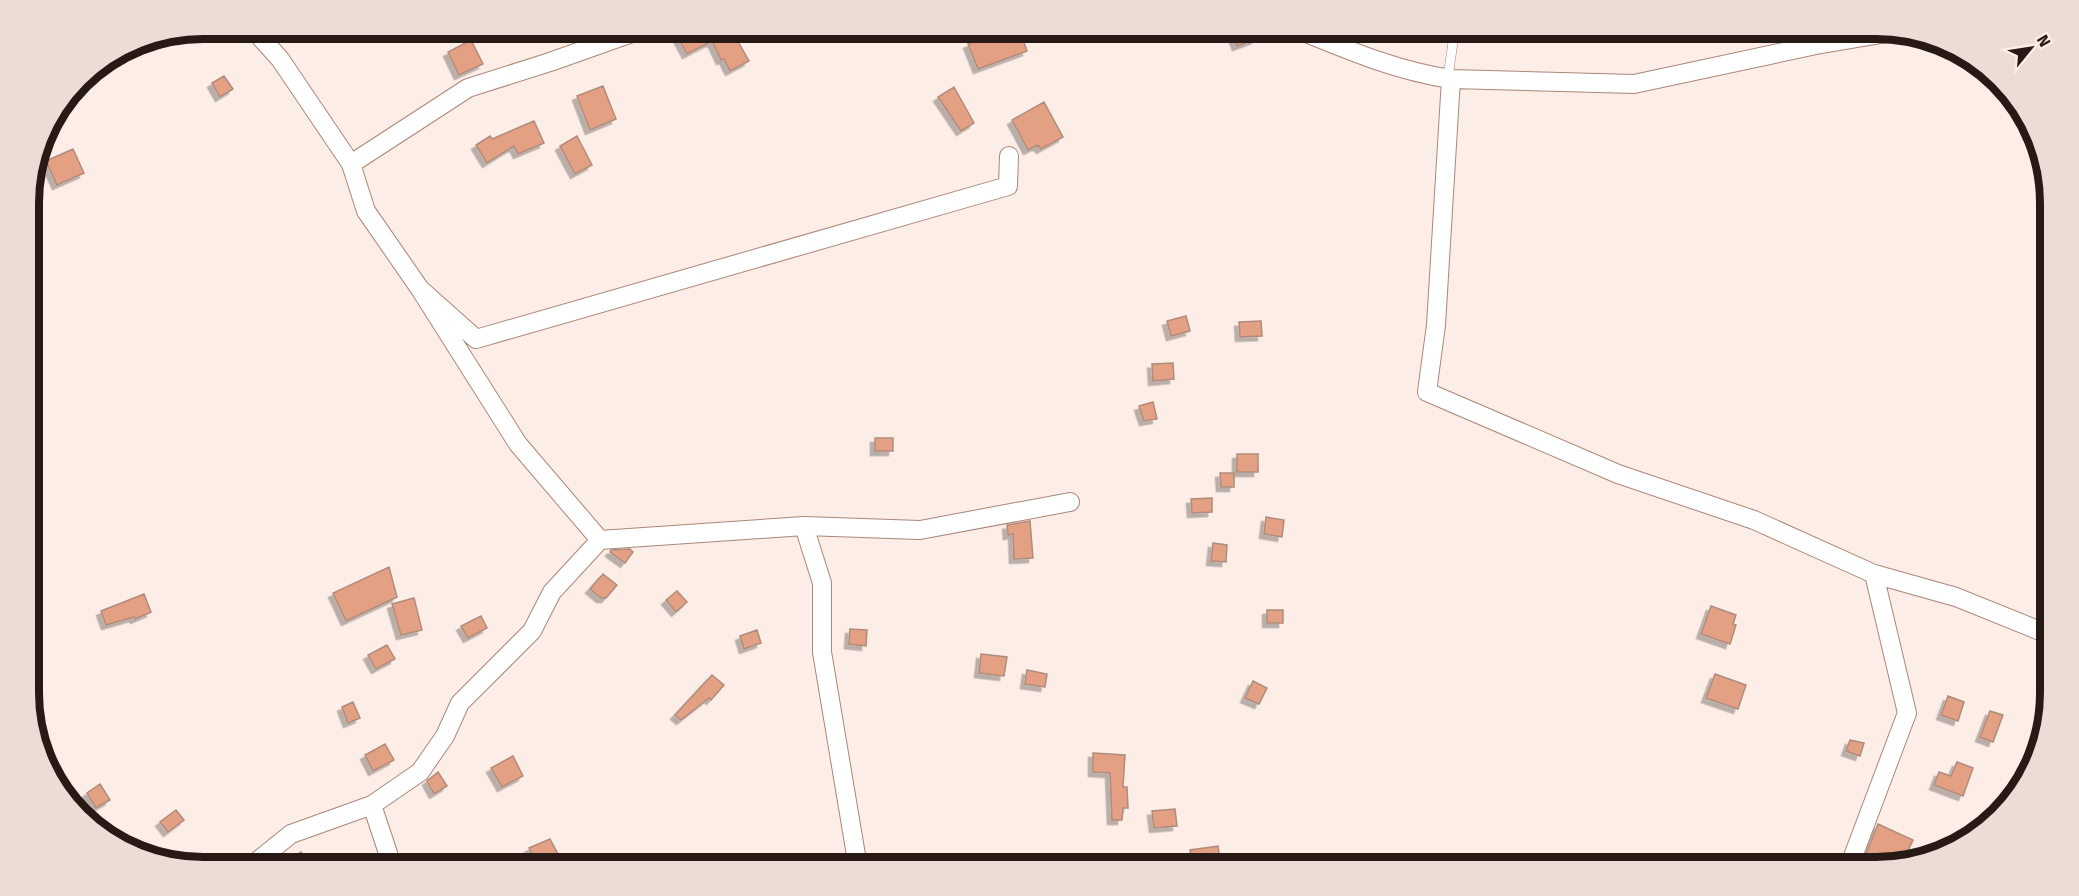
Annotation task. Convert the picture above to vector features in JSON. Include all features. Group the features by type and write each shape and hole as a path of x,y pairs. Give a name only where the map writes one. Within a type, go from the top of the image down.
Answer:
{"street":[{"path":"262,39 280,59 351,164 366,211 420,289 518,444 600,540"},
{"path":"351,164 468,88 550,63 616,39"},
{"path":"1321,39 1358,54 1424,75 1451,79 1634,84 1852,39"},
{"path":"1451,79 1436,325 1426,392 1618,474 1754,520 1874,574 1956,597 2040,631"},
{"path":"420,289 476,339 1008,186 1009,156"},
{"path":"261,857 291,834 372,805 420,772 445,736 460,703 532,631 552,592 600,540 804,526 920,530 1070,502"},
{"path":"804,526 822,583 822,652 856,857"},
{"path":"1853,857 1907,713 1874,574"},
{"path":"372,805 389,857"}],"lane":[{"path":"1451,79 1449,70 1453,39"}],"building":[{"path":"679,39 737,39 749,61 730,71 724,59 721,60 712,41 687,54"},
{"path":"981,39 1023,39 1027,51 978,69 968,44"},
{"path":"1234,39 1256,39 1237,46"},
{"path":"471,40 483,64 459,75 448,52"},
{"path":"224,76 233,89 220,97 212,83"},
{"path":"603,86 616,119 590,130 577,96"},
{"path":"954,87 974,123 961,131 938,97"},
{"path":"1044,102 1063,137 1041,149 1038,145 1028,150 1012,120"},
{"path":"534,121 544,143 518,154 514,146 487,163 476,145 490,136 492,139"},
{"path":"577,136 592,165 575,174 560,146"},
{"path":"73,149 84,173 57,185 46,161"},
{"path":"1186,316 1190,331 1171,336 1167,321"},
{"path":"1261,321 1262,336 1240,337 1239,322"},
{"path":"1173,363 1174,379 1153,381 1152,364"},
{"path":"1153,402 1157,419 1144,421 1139,406"},
{"path":"875,438 893,438 893,451 875,451"},
{"path":"1237,454 1258,454 1258,472 1237,472"},
{"path":"1220,473 1234,473 1234,487 1221,487"},
{"path":"1212,498 1212,512 1192,513 1191,499"},
{"path":"1266,517 1284,520 1282,537 1264,534"},
{"path":"1030,521 1033,558 1014,559 1013,534 1008,535 1007,525"},
{"path":"1213,543 1227,545 1226,562 1211,561"},
{"path":"630,549 633,552 625,563 610,552 611,550"},
{"path":"389,567 397,597 346,621 333,593"},
{"path":"603,574 617,585 606,598 601,598 590,589"},
{"path":"677,591 687,602 676,612 666,600"},
{"path":"144,594 151,612 135,619 134,617 106,625 101,611"},
{"path":"414,598 422,630 401,635 392,604"},
{"path":"1711,606 1736,615 1733,624 1736,625 1730,644 1701,634"},
{"path":"1267,610 1283,610 1283,623 1267,623"},
{"path":"481,616 487,628 468,638 461,626"},
{"path":"850,629 867,630 866,646 849,644"},
{"path":"757,630 761,643 744,649 740,636"},
{"path":"387,645 395,659 376,669 368,655"},
{"path":"981,654 1007,657 1004,676 979,673"},
{"path":"1027,670 1047,674 1045,687 1025,684"},
{"path":"1715,674 1746,685 1738,709 1706,698"},
{"path":"712,675 724,685 711,700 709,698 681,720 675,715"},
{"path":"1253,681 1267,688 1259,704 1245,698"},
{"path":"1948,696 1964,702 1958,721 1941,715"},
{"path":"353,702 360,718 348,723 342,707"},
{"path":"1990,711 2003,715 1993,742 1980,737"},
{"path":"1850,740 1864,743 1860,756 1846,751"},
{"path":"385,744 394,760 373,771 365,755"},
{"path":"1093,753 1125,755 1123,787 1127,787 1128,808 1123,808 1122,820 1112,820 1110,773 1093,772"},
{"path":"513,756 523,776 502,787 491,768"},
{"path":"1957,762 1973,768 1963,796 1934,785 1939,772 1951,776"},
{"path":"438,772 447,786 434,794 427,781"},
{"path":"100,784 110,800 96,808 87,793"},
{"path":"1175,809 1177,826 1154,828 1152,811"},
{"path":"176,810 184,820 168,832 160,822"},
{"path":"1878,824 1913,840 1906,854 1887,857 1865,856"},
{"path":"550,839 559,856 533,857 529,848"},
{"path":"1218,846 1220,857 1191,857 1190,850"},
{"path":"301,852 304,857 293,857"}]}
